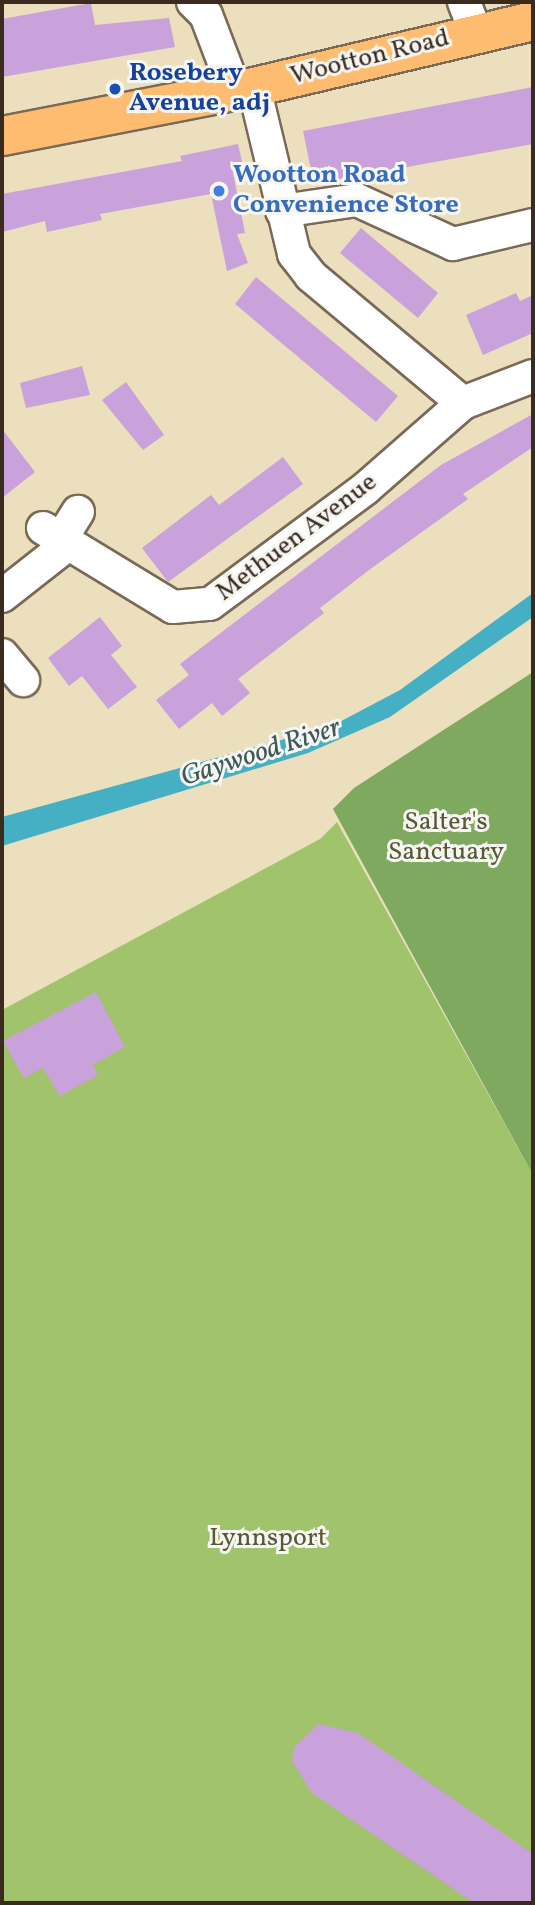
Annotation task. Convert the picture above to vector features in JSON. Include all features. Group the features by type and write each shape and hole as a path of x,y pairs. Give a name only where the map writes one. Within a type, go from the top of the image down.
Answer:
{"main road":[{"name":"Wootton Road","path":"2,136 245,89 470,17 533,21"}],"street":[{"path":"193,2 206,15 245,89 282,211 289,244 311,276 463,403"},
{"path":"282,211 357,200 453,244 533,225"},
{"name":"Methuen Avenue","path":"57,537 173,607 210,604 366,488 463,403 533,376"},
{"path":"2,596 78,512"},
{"path":"2,655 23,680"}],"green space":[{"name":"Salter's Sanctuary","path":"533,672 533,1175 333,809 354,788"},
{"name":"Lynnsport","path":"337,822 533,1175 533,1903 2,1903 2,1010 320,839"}],"water":[{"name":"Gaywood River","path":"533,593 533,617 390,717 308,753 2,846 2,817 332,726 400,690"}],"building":[{"path":"91,3 95,25 169,18 175,47 2,77 2,19"},
{"path":"533,87 533,144 314,184 303,131"},
{"path":"238,144 243,166 232,168 245,233 237,234 248,263 227,271 211,194 100,214 102,220 47,232 45,221 2,232 2,194 182,161 180,156"},
{"path":"361,228 438,293 418,318 340,253"},
{"path":"256,277 398,396 376,422 235,304"},
{"path":"516,293 520,301 533,295 533,333 483,355 466,315"},
{"path":"82,366 90,395 26,408 20,383"},
{"path":"126,382 164,435 143,450 102,400"},
{"path":"533,414 533,447 463,494 468,499 320,608 324,613 238,679 250,693 222,716 212,703 179,729 156,700 189,675 180,664 441,465"},
{"path":"2,429 35,472 2,498"},
{"path":"283,457 303,484 168,582 142,548 211,495 219,505"},
{"path":"100,617 122,646 111,655 137,687 108,709 82,676 69,686 48,658"},
{"path":"96,992 125,1047 93,1065 98,1075 60,1096 43,1068 24,1078 3,1041"},
{"path":"319,1724 358,1733 533,1854 533,1903 474,1903 312,1793 292,1761 294,1747"}],"place":[{"name":"Rosebery Avenue, adj","path":"115,89"},
{"name":"Wootton Road Convenience Store","path":"219,191"}]}
